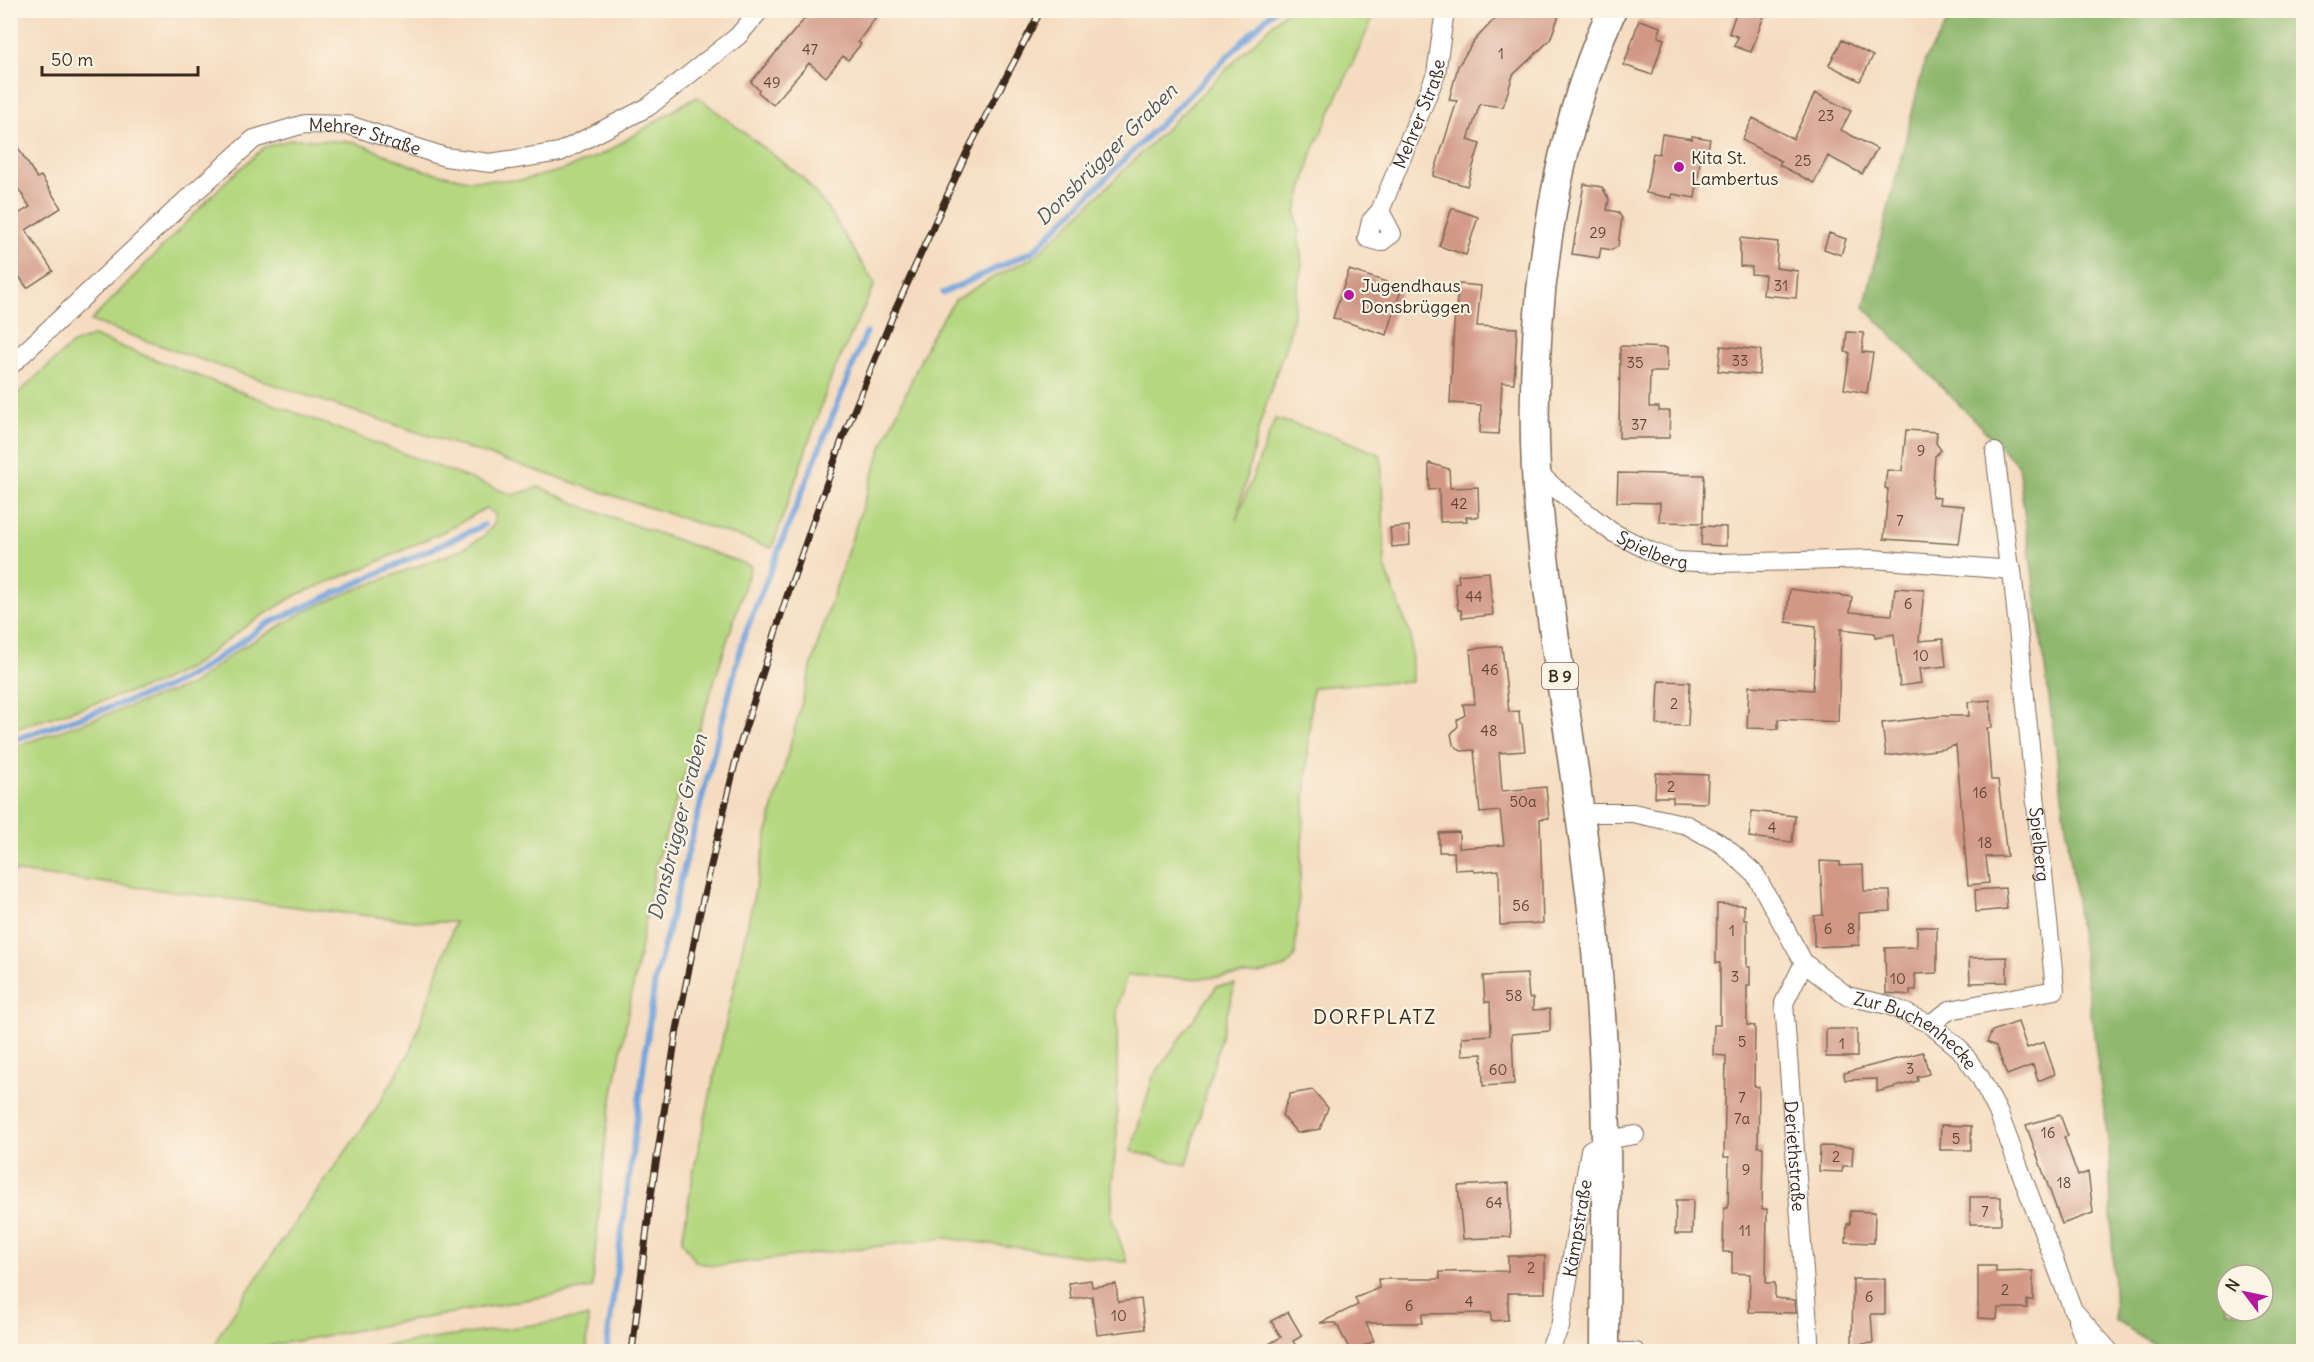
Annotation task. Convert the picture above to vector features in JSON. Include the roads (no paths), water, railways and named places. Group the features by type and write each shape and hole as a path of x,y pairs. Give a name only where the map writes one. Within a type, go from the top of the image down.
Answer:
{"main road":[{"name":"B 9","path":"1605,1352 1606,1140 1603,1062 1592,909 1547,579 1536,471 1536,350 1543,275 1558,181 1576,109 1600,37 1612,10"}],"street":[{"name":"Mehrer Straße","path":"10,366 254,139 304,124 349,125 445,157 490,163 560,152 648,107 738,36 760,10"},
{"name":"Mehrer Straße","path":"1380,212 1436,74 1445,10"},
{"name":"Spielberg","path":"1930,1024 1950,1010 2055,990 2012,570 2010,569 1995,452"},
{"name":"Spielberg","path":"1536,471 1612,532 1676,561 1873,559 2010,569"},
{"name":"Zur Buchenhecke","path":"1579,813 1644,815 1687,825 1723,845 1755,874 1804,963 1847,996 1888,1005 1930,1024 1960,1049 1980,1077 1998,1112 2073,1310 2110,1352"},
{"name":"Deriethstraße","path":"1804,963 1785,1003 1810,1352"},
{"path":"1606,1140 1635,1136"},
{"name":"Kämpstraße","path":"1548,1352 1560,1327 1590,1150 1606,1140"},
{"path":"2073,1310 2089,1352"},
{"path":"1613,1352 1636,1352"}],"waterway":[{"name":"Donsbrügger Graben","path":"943,293 1033,251 1274,10"},
{"name":"Donsbrügger Graben","path":"606,1352 655,980 744,636 866,333"},
{"path":"10,741 163,689 197,672 267,624 484,525"}],"railway":[{"path":"632,1352 651,1196 676,1035 700,912 738,751 787,596 842,440 893,315 967,152 1041,10"}],"place":[{"name":"Kita St. Lambertus","path":"1679,167"},
{"name":"Jugendhaus Donsbrüggen","path":"1349,295"}],"district":[{"name":"DORFPLATZ","path":"1375,1016"}]}
